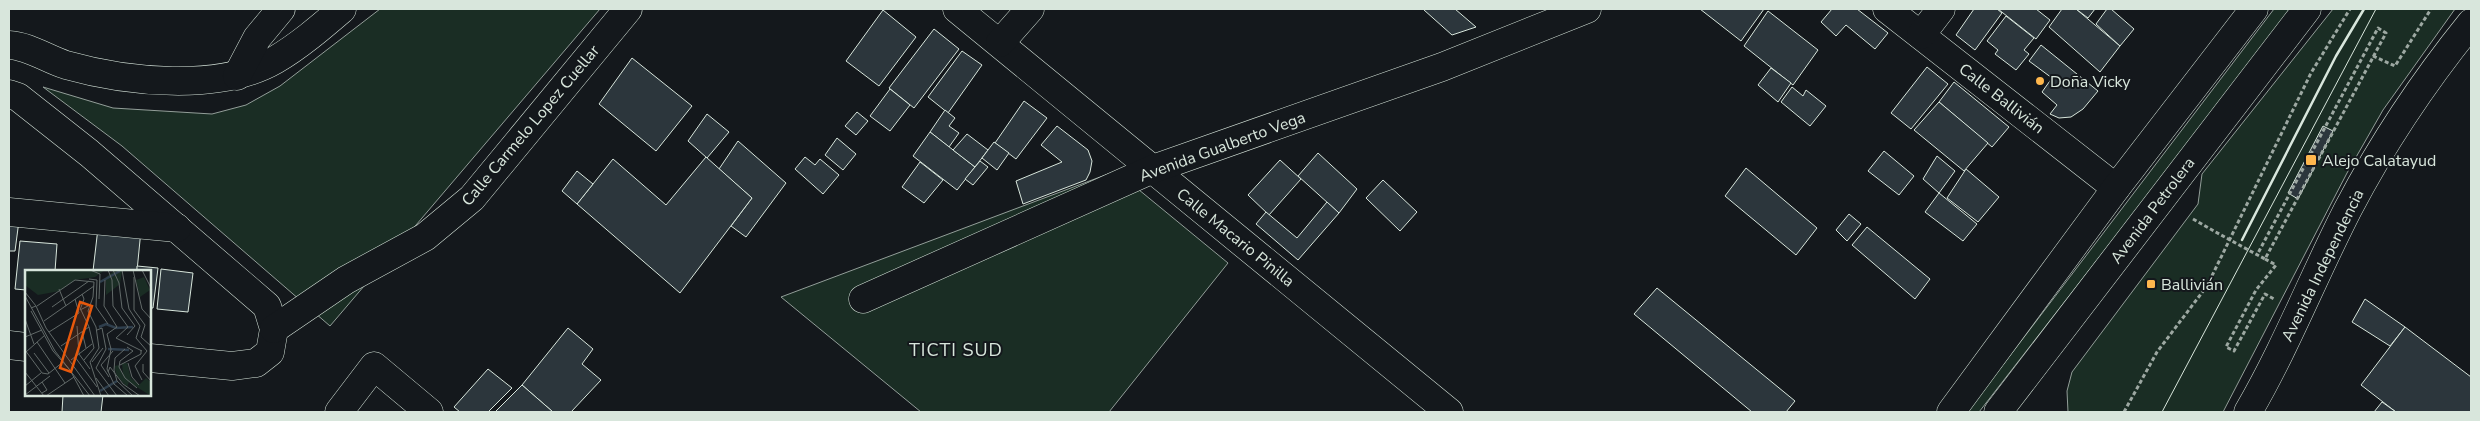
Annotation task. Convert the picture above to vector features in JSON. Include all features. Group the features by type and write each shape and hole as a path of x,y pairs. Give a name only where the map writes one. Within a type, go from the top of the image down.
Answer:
{"main road":[{"path":"237,76 258,38 281,9"},
{"path":"11,44 66,65 140,78 188,81 237,76 275,60 315,32 342,9"},
{"name":"Calle Carmelo Lopez Cuellar","path":"274,329 346,280 425,237 472,198 628,9"},
{"name":"Calle Macario Pinilla","path":"957,9 1449,412"},
{"path":"1000,43 1030,9"},
{"name":"Avenida Gualberto Vega","path":"862,299 1153,169 1442,67 1587,9"},
{"name":"Calle Ballivián","path":"1887,9 2116,188"},
{"path":"1920,35 1941,9"},
{"path":"1951,412 2116,188 2254,9"},
{"name":"Avenida Petrolera","path":"2007,409 2307,9"},
{"name":"Avenida Independencia","path":"2256,409 2348,208 2386,141 2431,72 2471,23"},
{"path":"9,94 18,97 89,153 267,306 274,329 270,352 256,363 232,366 151,358"},
{"path":"9,212 177,228"},
{"path":"9,345 25,347"},
{"path":"338,412 374,366 429,412"}],"path":[{"path":"2124,412 2157,352 2207,286 2311,73 2350,9"},
{"path":"2373,56 2395,66 2431,9"},
{"path":"2257,254 2378,28 2386,33 2265,259"},
{"path":"2193,219 2276,265 2256,290 2226,347 2234,351 2265,294 2279,302"}],"green space":[{"path":"380,9 600,9 330,326 122,146 43,87 113,108 212,114 246,105 280,86"},
{"path":"2274,9 2292,9 1979,412 1967,412"},
{"path":"2333,9 2455,9 2383,110 2347,173 2223,412 2068,412 2067,391 2072,372 2198,204 2202,174"},
{"path":"1116,171 1228,263 1109,412 921,412 781,297"}],"building":[{"path":"1425,9 1455,9 1476,27 1452,35"},
{"path":"1700,9 1764,9 1741,41"},
{"path":"1832,9 1857,9 1888,33 1875,49 1846,25 1836,36 1821,22"},
{"path":"1974,9 1997,9 2002,13 1975,50 1956,35"},
{"path":"1998,9 2036,9 2050,20 2036,39"},
{"path":"2062,9 2076,9 2120,46 2100,72 2049,27"},
{"path":"2076,9 2095,9 2088,18"},
{"path":"2107,9 2111,9 2134,29 2120,46 2096,24"},
{"path":"883,10 916,37 879,86 846,61"},
{"path":"1768,11 1818,50 1793,85 1744,46"},
{"path":"2006,16 2034,38 2024,50 2029,54 2016,70 1995,54 1998,50 1987,41"},
{"path":"934,29 959,49 914,108 889,88"},
{"path":"2041,45 2098,91 2083,109 2071,117 2059,118 2050,114 2057,105 2042,92 2052,78 2029,61"},
{"path":"962,51 982,65 948,113 928,97"},
{"path":"632,58 692,106 656,151 599,104"},
{"path":"1927,67 1948,84 1911,129 1891,113"},
{"path":"1771,68 1791,83 1778,102 1758,85"},
{"path":"1954,82 2009,127 1992,147 1939,102"},
{"path":"1792,87 1803,96 1806,90 1826,106 1810,126 1781,102"},
{"path":"890,89 910,105 890,131 870,116"},
{"path":"1024,101 1047,118 1016,159 995,143"},
{"path":"1939,102 1988,143 1964,171 1914,130"},
{"path":"945,110 955,118 949,126 959,133 949,147 930,132"},
{"path":"857,112 868,121 856,135 845,126"},
{"path":"707,114 729,132 707,158 688,141"},
{"path":"1057,126 1088,150 1092,161 1090,172 1086,180 1023,204 1016,181 1062,162 1041,145"},
{"path":"2323,126 2333,131 2298,199 2288,193"},
{"path":"930,132 975,167 957,190 913,156"},
{"path":"967,134 988,150 975,167 953,150"},
{"path":"837,138 856,154 843,170 825,155"},
{"path":"738,141 786,183 746,237 731,226 752,198 719,169"},
{"path":"994,142 1009,153 997,170 982,158"},
{"path":"1884,151 1914,176 1899,195 1868,171"},
{"path":"1318,153 1357,189 1339,213 1298,176"},
{"path":"1937,156 1955,171 1939,193 1923,179"},
{"path":"706,157 752,198 680,293 577,204 613,159 666,205"},
{"path":"805,157 815,165 820,159 839,175 823,194 795,169"},
{"path":"1280,160 1301,179 1269,215 1248,195"},
{"path":"980,161 988,167 973,185 965,179"},
{"path":"920,162 943,180 924,203 902,187"},
{"path":"1746,168 1817,228 1796,255 1725,196"},
{"path":"1966,169 1999,197 1978,222 1947,198"},
{"path":"577,171 593,184 577,204 562,191"},
{"path":"1383,180 1417,212 1400,231 1366,198"},
{"path":"1939,193 1977,224 1963,241 1925,212"},
{"path":"1327,202 1339,213 1298,260 1256,224 1266,212 1297,238"},
{"path":"9,212 20,213 15,251 9,251"},
{"path":"1849,214 1861,224 1847,241 1836,230"},
{"path":"1867,227 1930,279 1915,299 1852,245"},
{"path":"98,228 141,230 137,270 93,270"},
{"path":"20,241 57,244 55,270 25,270 25,290 15,289"},
{"path":"137,266 158,268 153,308 151,308 151,270 137,270"},
{"path":"161,269 193,273 188,312 157,309"},
{"path":"1657,288 1795,401 1786,412 1752,412 1634,314"},
{"path":"2365,299 2405,327 2390,346 2352,322"},
{"path":"2405,327 2471,377 2471,412 2396,412 2361,385"},
{"path":"568,328 593,349 582,364 601,380 571,412 553,412 522,385"},
{"path":"488,369 512,388 488,412 460,412 454,407"},
{"path":"522,385 553,412 495,412"},
{"path":"63,396 103,396 101,412 62,412"},
{"path":"2382,402 2396,412 2374,412"}],"tram line":[{"path":"2162,412 2376,9"}],"wall":[{"path":"2242,240 2336,56 2364,9"}],"place":[{"name":"Doña Vicky","path":"2040,81"},
{"name":"Alejo Calatayud","path":"2311,160"},
{"name":"Ballivián","path":"2151,284"}],"district":[{"name":"TICTI SUD","path":"956,350"}]}
